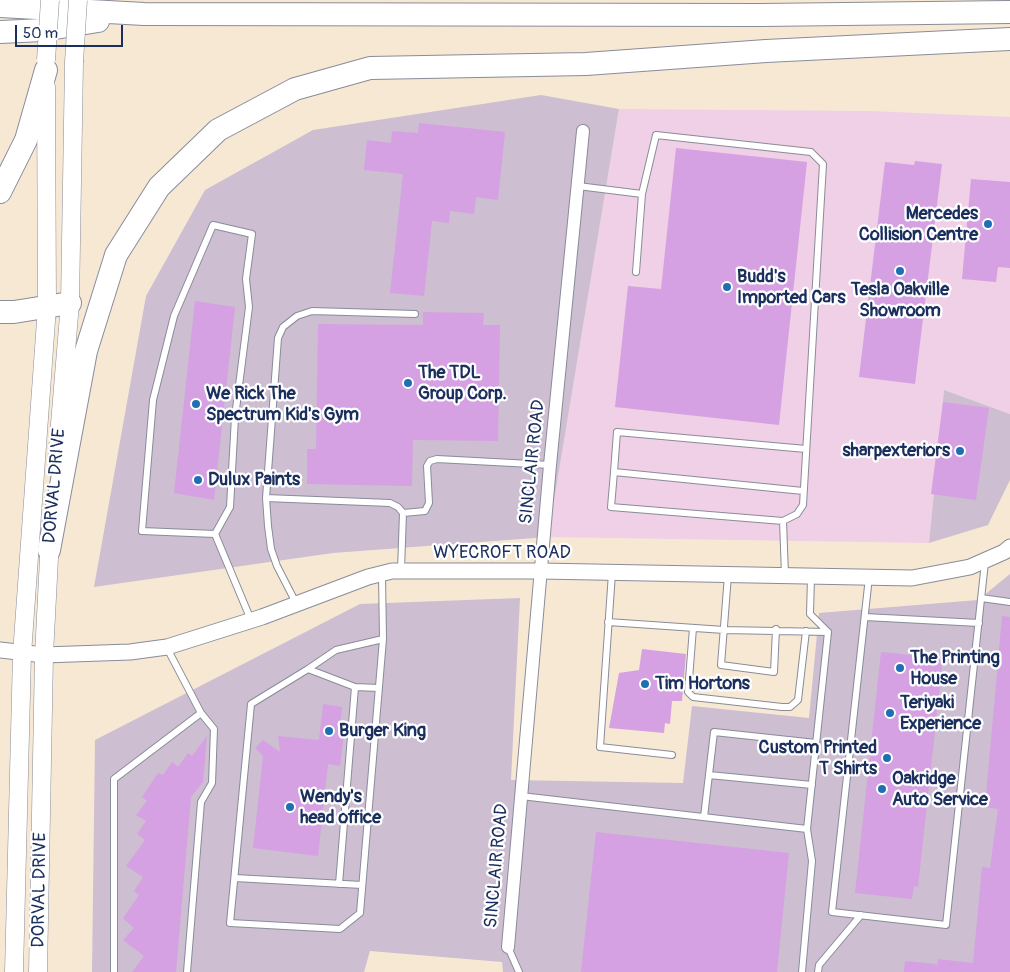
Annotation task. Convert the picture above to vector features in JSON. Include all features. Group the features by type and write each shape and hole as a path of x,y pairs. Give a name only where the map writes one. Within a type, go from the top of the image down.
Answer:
{"highway":[{"path":"0,6 144,14 761,15 1010,12"},
{"path":"0,32 43,30 144,14"},
{"path":"49,550 86,351 116,255 159,187 218,130 235,120 295,89 370,68 586,64 766,51 1010,39"},
{"path":"0,192 26,140 46,65"},
{"path":"0,312 70,303"}],"main road":[{"name":"DORVAL DRIVE","path":"14,972 22,654 48,307 46,65 50,0"},
{"name":"DORVAL DRIVE","path":"38,972 44,655 49,550 70,303 74,62 78,0"}],"street":[{"name":"SINCLAIR ROAD","path":"508,947 540,571 584,131"},
{"name":"WYECROFT ROAD","path":"0,650 44,655 130,652 167,647 382,574 401,571 540,571 912,578 970,567 1004,552 1010,547"}],"lane":[{"path":"636,272 642,194 656,136 811,152 823,164 803,505 797,514 783,521 611,507 617,432 806,449"},
{"path":"578,186 642,194"},
{"path":"213,225 252,234 246,279 249,307 235,417 230,507 215,534 142,531 153,400 174,316 213,225"},
{"path":"296,603 271,549 266,498 278,338 283,327 297,316 312,311 415,314"},
{"path":"403,513 425,511 429,503 426,466 437,459 550,465"},
{"path":"614,472 804,491"},
{"path":"266,498 390,503 398,507 403,513 401,571"},
{"path":"783,521 785,576"},
{"path":"215,534 251,620"},
{"path":"869,576 832,912 946,925 985,560"},
{"path":"612,572 600,747 672,755"},
{"path":"382,574 383,639 360,912 340,929 230,923 251,704 336,650 383,639"},
{"path":"728,576 721,665 774,672 776,629"},
{"path":"811,576 810,614 828,632"},
{"path":"981,598 1010,602"},
{"path":"865,617 979,623"},
{"path":"608,622 724,630 776,629 828,632"},
{"path":"693,628 688,692 693,697 782,707 790,707 798,700 806,631"},
{"path":"802,972 812,861 807,829 828,632"},
{"path":"167,647 202,713 214,729 212,783 201,802 186,972"},
{"path":"308,669 355,687 379,688"},
{"path":"339,884 355,687"},
{"path":"114,972 114,779 202,713"},
{"path":"704,817 714,732 816,744"},
{"path":"709,776 812,785"},
{"path":"521,796 807,829"},
{"path":"235,878 362,885"},
{"path":"818,972 818,965 861,915"},
{"path":"508,947 519,972"}],"shaded area":[{"path":"541,95 619,109 548,537 333,553 94,587 146,296 205,190 313,130"},
{"path":"619,109 872,111 1010,117 1010,414 944,390 929,543 548,537"},
{"path":"944,390 1010,414 1010,480 988,525 929,543"},
{"path":"1010,574 1010,972 503,972 502,962 370,951 364,972 92,972 95,740 360,604 520,598 511,780 683,783 692,706 809,718 819,613 978,600"}],"building":[{"path":"419,123 505,132 498,200 476,197 474,214 450,211 449,223 432,221 424,296 390,293 403,174 364,170 367,140 391,143 392,131 418,133"},
{"name":"Budd's Imported Cars","path":"676,148 807,162 779,425 615,407 628,286 661,289"},
{"name":"Tesla Oakville Showroom","path":"915,161 942,164 915,384 859,377 885,162 914,165"},
{"name":"Mercedes Collision Centre","path":"971,179 1010,182 1010,268 998,267 996,282 962,279"},
{"path":"195,301 235,307 214,500 174,493"},
{"name":"The TDL Group Corp.","path":"423,312 484,313 483,325 500,325 498,441 413,440 412,486 307,484 307,449 316,449 318,324 423,325"},
{"name":"sharpexteriors","path":"943,402 989,408 976,500 931,494"},
{"path":"1002,616 1010,617 1010,972 937,972 938,959 973,963 982,867 990,868 998,809 985,807"},
{"path":"642,649 686,654 682,701 672,701 670,724 665,723 664,733 609,728 619,673 639,670"},
{"path":"881,652 943,658 918,887 914,886 912,899 855,893"},
{"name":"Wendy's head office","path":"323,704 342,707 340,726 345,726 340,766 328,764 318,856 253,848 263,756 255,748 263,740 280,752 278,736 319,740"},
{"path":"207,736 203,782 191,797 176,972 132,972 144,956 123,940 134,928 123,918 139,895 134,891 143,877 126,866 145,840 137,834 146,821 136,815 147,801 142,797 158,773 163,775 172,762 178,767 188,753 192,756"},
{"path":"596,832 789,853 777,972 581,972"},
{"path":"905,961 937,964 937,972 904,972"}],"place":[{"name":"Mercedes Collision Centre","path":"988,224"},
{"name":"Tesla Oakville Showroom","path":"900,271"},
{"name":"Budd's Imported Cars","path":"727,287"},
{"name":"The TDL Group Corp.","path":"408,383"},
{"name":"We Rick The Spectrum Kid's Gym","path":"196,404"},
{"name":"sharpexteriors","path":"960,451"},
{"name":"Dulux Paints","path":"198,480"},
{"name":"The Printing House","path":"900,668"},
{"name":"Tim Hortons","path":"645,684"},
{"name":"Teriyaki Experience","path":"890,713"},
{"name":"Burger King","path":"329,731"},
{"name":"Custom Printed T Shirts","path":"887,758"},
{"name":"Oakridge Auto Service","path":"882,789"},
{"name":"Wendy's head office","path":"290,807"}]}
